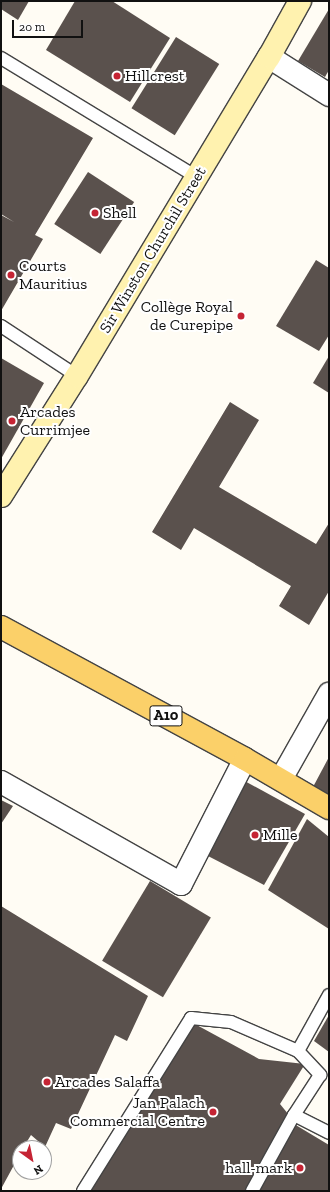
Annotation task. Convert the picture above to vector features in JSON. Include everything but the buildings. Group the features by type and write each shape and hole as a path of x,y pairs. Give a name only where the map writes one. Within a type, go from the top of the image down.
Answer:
{"main road":[{"name":"A10","path":"1,627 245,759 329,808"}],"street":[{"name":"Sir Winston Churchil Street","path":"1,496 77,376 269,57 300,1"},
{"path":"269,57 329,95"},
{"path":"281,779 329,694"},
{"path":"1,782 180,884 245,759"}],"lane":[{"path":"1,58 197,177"},
{"path":"1,326 77,376"},
{"path":"298,1051 329,995"},
{"path":"83,1191 191,1018 231,1022 298,1051 320,1075 294,1115 252,1191"},
{"path":"294,1115 329,1133"}],"place":[{"name":"Hillcrest","path":"117,76"},
{"name":"Shell","path":"95,213"},
{"name":"Courts Mauritius","path":"11,275"},
{"name":"Collège Royal de Curepipe","path":"241,316"},
{"name":"Arcades Currimjee","path":"12,421"},
{"name":"Mille","path":"255,835"},
{"name":"Arcades Salaffa","path":"47,1082"},
{"name":"Jan Palach Commercial Centre","path":"213,1112"},
{"name":"hall-mark","path":"300,1168"}]}
